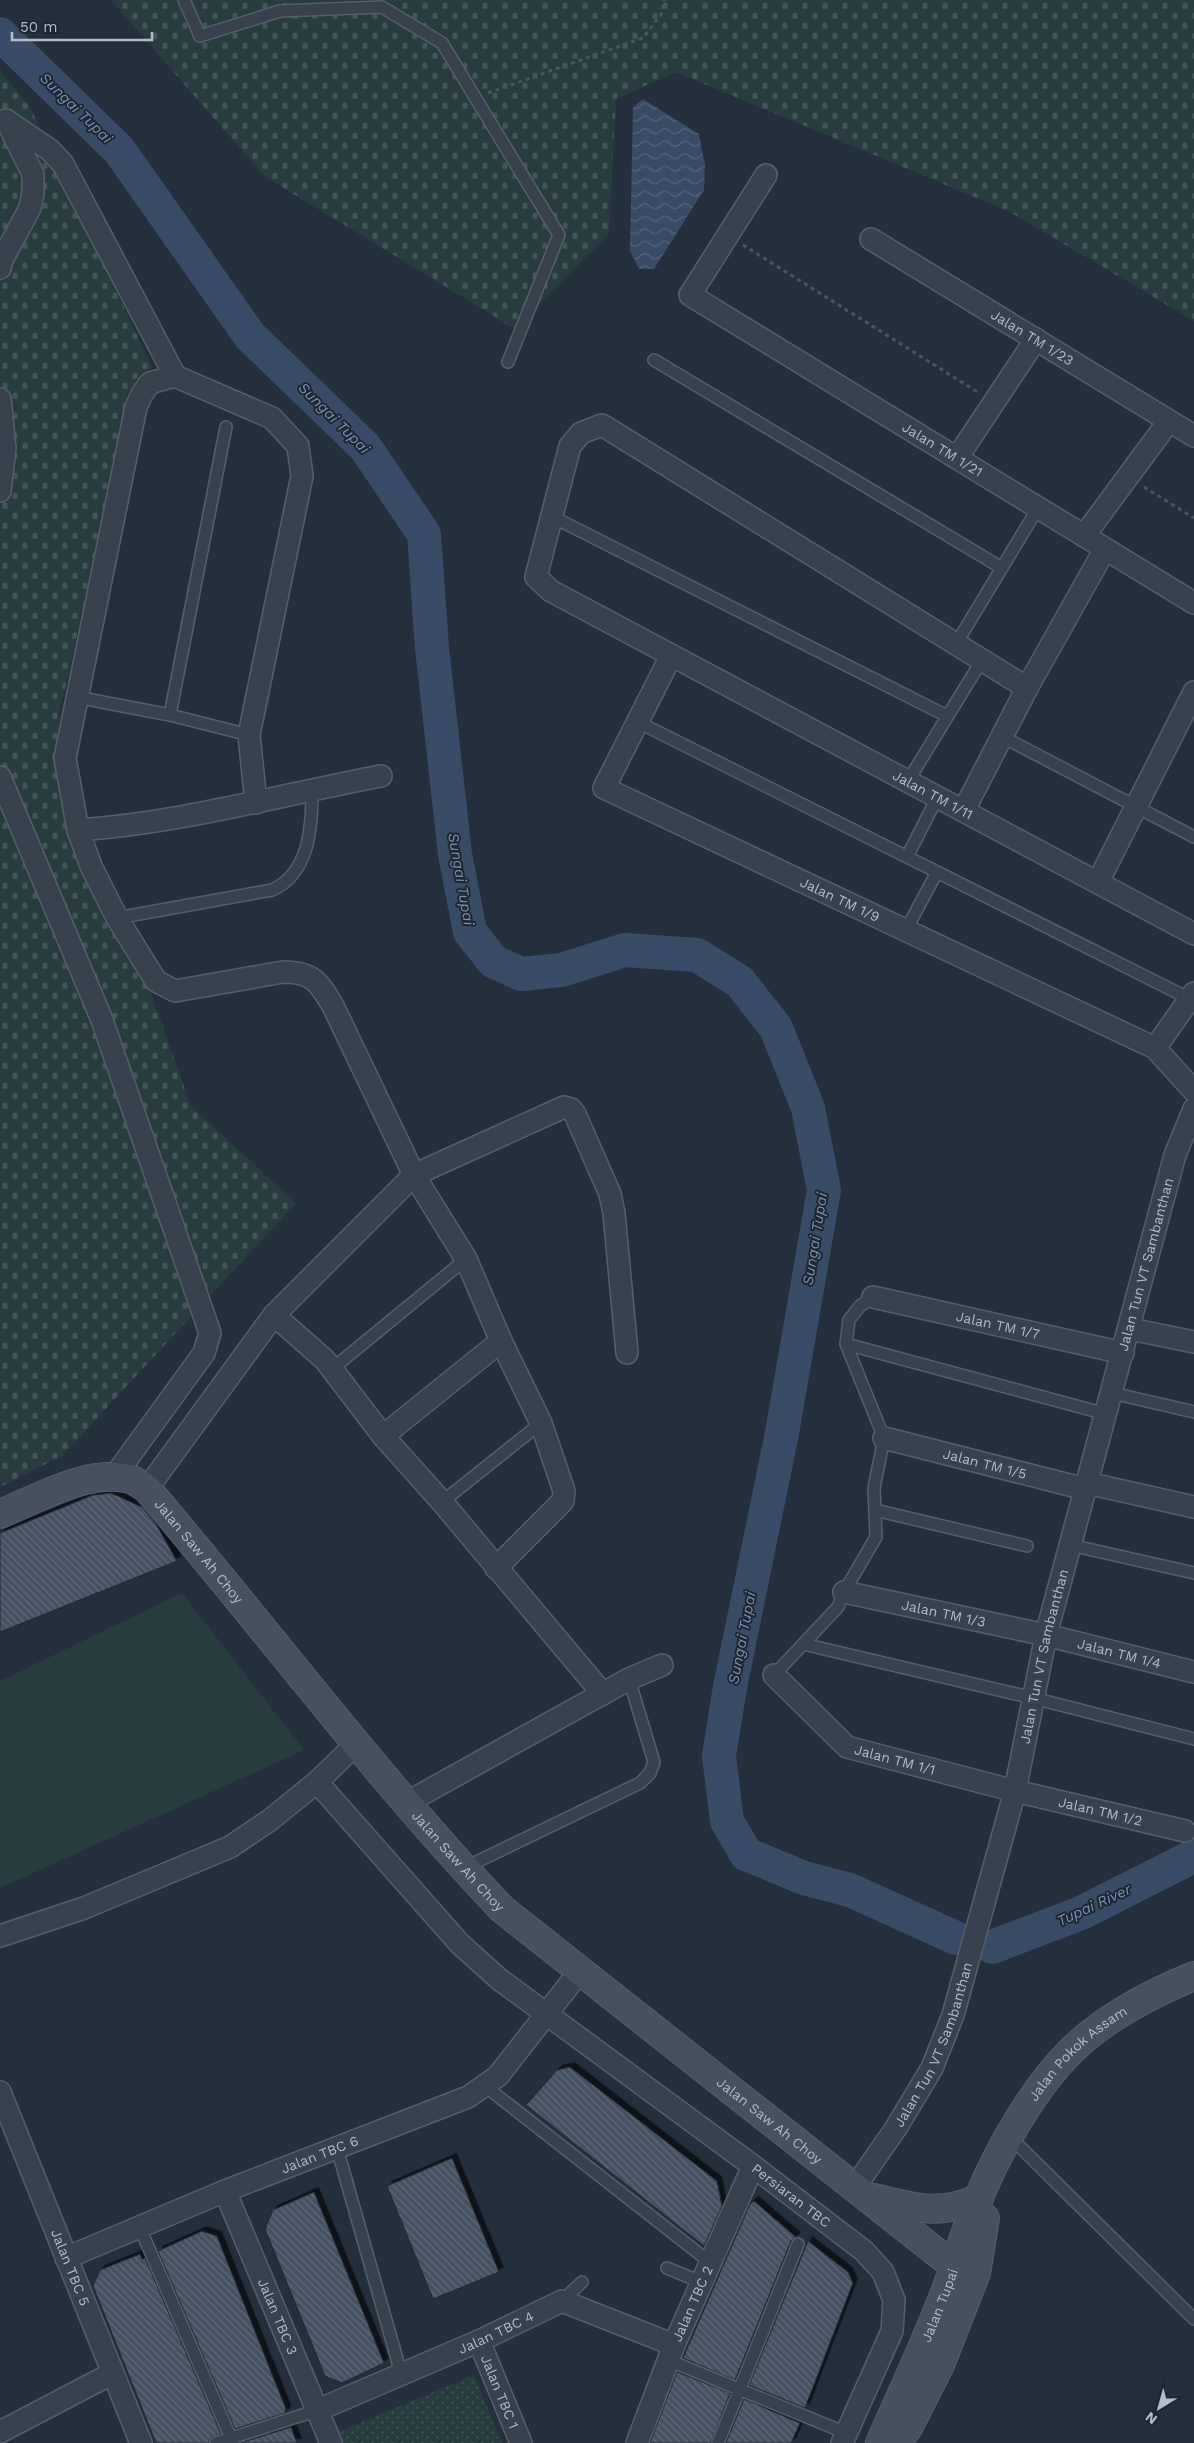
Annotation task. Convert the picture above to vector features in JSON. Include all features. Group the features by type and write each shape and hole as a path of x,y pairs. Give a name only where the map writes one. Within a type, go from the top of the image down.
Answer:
{"street":[{"path":"0,268 2,260 30,208 33,193 33,174 4,118"},
{"path":"4,118 50,150 63,164 176,376 272,418 298,446 302,476 249,735 256,803"},
{"path":"727,234 766,175"},
{"name":"Jalan TM 1/21","path":"727,234 690,295 1194,604"},
{"name":"Jalan TM 1/23","path":"871,239 1194,436"},
{"path":"957,458 1036,339"},
{"path":"176,376 150,383 136,407 65,758 78,830 91,866 117,918 156,981 175,991 283,972 296,972 319,982 333,1006 414,1175 466,1260 501,1341 541,1422 564,1491 563,1501 496,1568"},
{"path":"0,399 5,448 0,491"},
{"path":"1084,536 1170,421"},
{"path":"551,516 570,446 581,433 602,425 1028,688"},
{"name":"Jalan TM 1/11","path":"551,516 536,576 551,591 1194,934"},
{"path":"964,810 1028,688 1105,549"},
{"name":"Jalan TM 1/9","path":"670,656 604,788 1155,1048 1194,1091"},
{"path":"1098,882 1194,692"},
{"path":"78,830 107,828 256,803 381,776"},
{"path":"0,777 102,1020 210,1333 204,1353 114,1477"},
{"path":"1155,1048 1192,996"},
{"path":"147,1490 274,1315 414,1175 564,1107 575,1114 610,1194 614,1213 627,1353"},
{"name":"Jalan Tun VT Sambanthan","path":"861,2192 932,2068 953,2015 1015,1791 1046,1635 1123,1353 1184,1158 1194,1109"},
{"name":"Jalan TM 1/7","path":"873,1296 1123,1353"},
{"path":"274,1315 332,1369 383,1436 442,1502 603,1694"},
{"path":"1130,1329 1194,1342"},
{"path":"383,1436 501,1341"},
{"name":"Jalan TM 1/5","path":"884,1438 1086,1486 1194,1507"},
{"name":"Jalan Saw Ah Choy","path":"0,1514 84,1479 114,1477 132,1480 147,1490 356,1744 502,1909 955,2267"},
{"name":"Jalan TM 1/3","path":"844,1592 1046,1635"},
{"name":"Jalan TM 1/4","path":"1046,1635 1194,1672"},
{"path":"408,1802 630,1679 662,1665"},
{"name":"Jalan TM 1/1","path":"774,1674 847,1747 1015,1791"},
{"path":"0,1936 84,1908 230,1847 270,1820 317,1782 356,1744"},
{"name":"Persiaran TBC","path":"317,1782 460,1944 499,1979 753,2166 864,2251 883,2272 894,2300 892,2331 844,2438"},
{"name":"Jalan TM 1/2","path":"1015,1791 1189,1831"},
{"name":"Jalan TBC 6","path":"66,2258 225,2191 468,2097 498,2076 580,1971"},
{"name":"Jalan Pokok Assam","path":"994,2165 1009,2136 1039,2090 1072,2050 1122,2011 1194,1976"},
{"name":"Jalan TBC 5","path":"0,2092 141,2443"},
{"path":"895,2443 908,2428 940,2365 976,2273 994,2165"},
{"name":"Jalan Tupai","path":"880,2443 927,2338 955,2267 979,2198 994,2165"},
{"name":"Jalan TBC 2","path":"637,2443 671,2352 753,2166"},
{"name":"Jalan TBC 3","path":"225,2191 331,2443"},
{"path":"861,2192 939,2210 959,2208 979,2198"},
{"path":"562,2301 671,2352"},
{"name":"Jalan TBC 4","path":"318,2410 479,2341 562,2301"},
{"name":"Jalan TBC 1","path":"479,2341 521,2443"},
{"path":"0,2432 112,2373"}],"lane":[{"path":"184,0 200,36 280,11 382,7 442,43 559,235 508,362"},
{"path":"654,360 1002,568"},
{"path":"170,715 226,427"},
{"path":"956,644 1038,508"},
{"path":"551,516 947,716"},
{"path":"908,780 982,660"},
{"path":"76,697 170,715 249,735"},
{"path":"638,722 937,872 1192,996"},
{"path":"1003,737 1135,808 1194,837"},
{"path":"117,918 272,890 283,886 291,878 312,832 312,790"},
{"path":"907,857 938,796"},
{"path":"906,930 937,872"},
{"path":"332,1369 466,1260"},
{"path":"774,1674 838,1607 844,1592 876,1537 874,1488 884,1438 846,1344 849,1320 860,1306 873,1296"},
{"path":"846,1344 1106,1414"},
{"path":"1112,1393 1194,1412"},
{"path":"442,1502 541,1422"},
{"path":"875,1510 1027,1546"},
{"path":"1070,1545 1194,1573"},
{"path":"803,1644 1033,1698 1194,1739"},
{"path":"464,1868 640,1783 650,1773 654,1762 630,1679"},
{"path":"485,2086 711,2263"},
{"path":"1009,2136 1194,2319"},
{"path":"337,2148 401,2373"},
{"path":"140,2228 232,2440"},
{"path":"718,2443 798,2244"},
{"path":"667,2268 703,2283"},
{"path":"562,2301 582,2282"},
{"path":"671,2352 740,2389 844,2438"},
{"path":"216,2443 232,2440 318,2410"}],"path":[{"path":"475,98 643,38 662,13 664,0"},
{"path":"727,234 994,403"},
{"path":"1128,477 1194,518"}],"green space":[{"path":"111,0 1194,0 1194,321 1010,212 676,72 616,99 609,234 515,329 264,176"},
{"path":"0,71 30,107 152,367 127,394 105,508 60,711 57,769 148,985 191,1106 296,1203 62,1456 0,1487"},
{"path":"182,1593 304,1750 0,1888 0,1681"},
{"path":"474,2375 502,2443 343,2443 338,2432"}],"water":[{"path":"643,99 699,134 705,165 704,190 654,269 639,269 630,251 633,107"}],"building":[{"path":"111,1493 142,1507 156,1524 177,1561 0,1632 0,1533 93,1495"},
{"path":"570,2067 717,2181 722,2206 704,2246 526,2105 557,2070"},
{"path":"452,2158 499,2272 433,2299 387,2186"},
{"path":"314,2192 384,2363 342,2383 325,2376 265,2229 273,2210"},
{"path":"754,2201 796,2237 791,2241 735,2380 683,2358 750,2204"},
{"path":"202,2231 217,2236 286,2409 285,2413 235,2429 158,2251"},
{"path":"808,2241 848,2272 853,2283 805,2408 749,2385"},
{"path":"140,2254 142,2259 145,2258 221,2434 211,2438 209,2443 156,2443 93,2286 100,2270"},
{"path":"677,2372 730,2393 711,2443 650,2443"},
{"path":"744,2399 800,2423 791,2443 726,2443"},
{"path":"291,2427 297,2443 240,2443"}],"waterway":[{"name":"Sungai Tupai","path":"0,34 119,150 250,336 365,447 424,534 432,648 455,854 470,932 493,961 521,974 561,970 625,950 697,955 740,982 776,1028 808,1108 824,1190 782,1433 730,1687 719,1756 727,1821 746,1854 804,1878 850,1890 956,1938"},
{"name":"Tupai River","path":"992,1947 1081,1913 1194,1856"}]}
